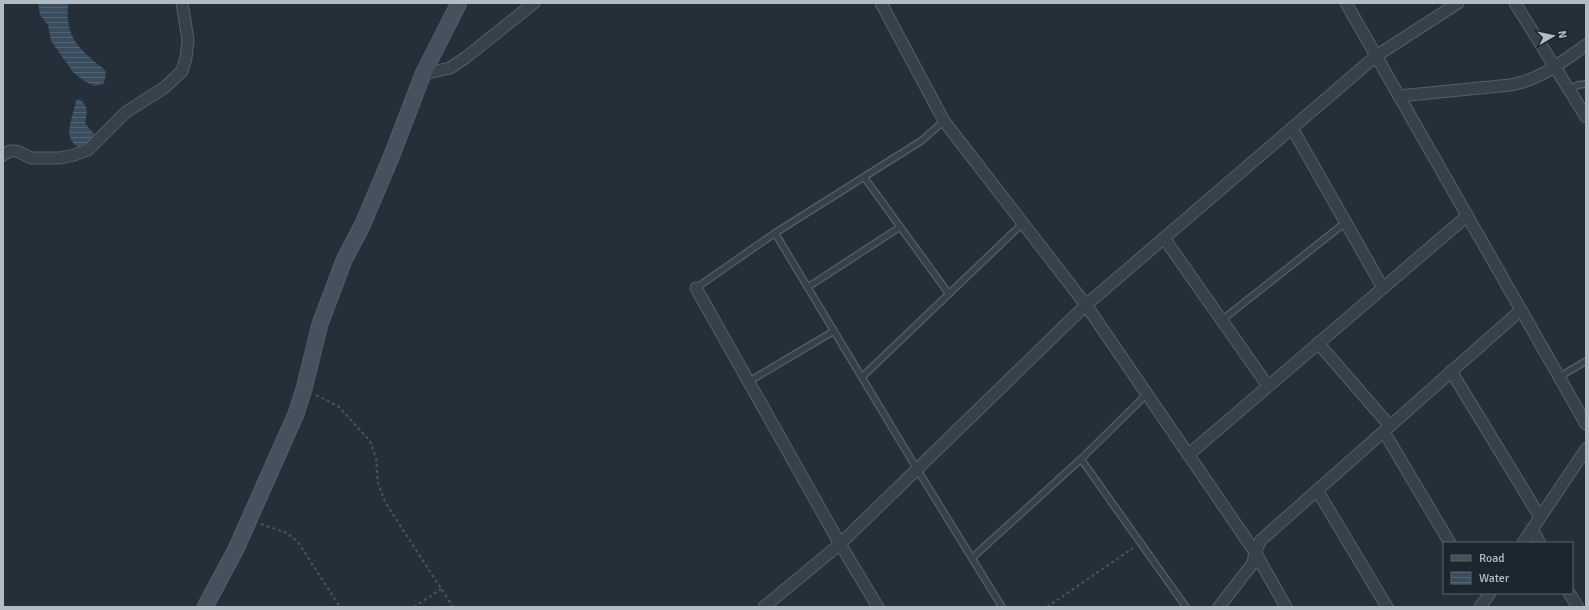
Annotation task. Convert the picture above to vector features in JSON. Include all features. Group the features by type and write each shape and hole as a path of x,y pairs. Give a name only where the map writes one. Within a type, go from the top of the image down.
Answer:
{"street":[{"path":"5,150 16,151 31,158 60,158 74,156 88,150 126,112 164,88 182,71 186,58 188,40 182,3"},
{"path":"205,607 236,549 296,414 304,389 320,324 344,260 362,226 392,155 423,74 459,3"},
{"path":"423,74 442,70 454,65 534,3"},
{"path":"881,3 944,122 1086,305 1255,552 1286,607"},
{"path":"1346,3 1586,424"},
{"path":"764,607 840,544 1086,305 1376,56 1458,3"},
{"path":"1515,3 1586,117"},
{"path":"1399,96 1519,83 1536,77 1554,67 1586,45"},
{"path":"1292,128 1383,288"},
{"path":"1188,455 1467,216"},
{"path":"1164,238 1268,386"},
{"path":"696,288 840,544 878,607"},
{"path":"1219,607 1250,568 1261,540 1521,310"},
{"path":"1318,343 1387,429 1449,542"},
{"path":"1451,371 1540,517"},
{"path":"1524,542 1586,449"},
{"path":"1317,490 1387,607"},
{"path":"1532,529 1539,542"},
{"path":"1570,594 1578,607"}],"lane":[{"path":"1569,90 1578,85 1586,84"},
{"path":"696,288 775,233 920,141 944,122"},
{"path":"864,177 949,294"},
{"path":"1222,320 1346,222"},
{"path":"862,377 1023,223"},
{"path":"808,288 900,227"},
{"path":"775,233 1002,607"},
{"path":"748,382 834,331"},
{"path":"1559,377 1586,361"},
{"path":"972,558 1081,459 1147,394"},
{"path":"1081,459 1186,607"}],"path":[{"path":"304,389 338,406 370,441 376,458 377,479 381,493 453,607"},
{"path":"249,520 287,534 298,542 340,607"},
{"path":"1047,607 1141,542"},
{"path":"414,607 441,589"}],"water":[{"path":"38,3 68,3 69,26 72,35 82,50 106,71 103,84 95,86 84,81 73,72 51,41 48,25 40,15"},
{"path":"79,99 86,106 87,115 85,122 95,138 95,141 80,148 74,144 69,133 76,100"}]}
